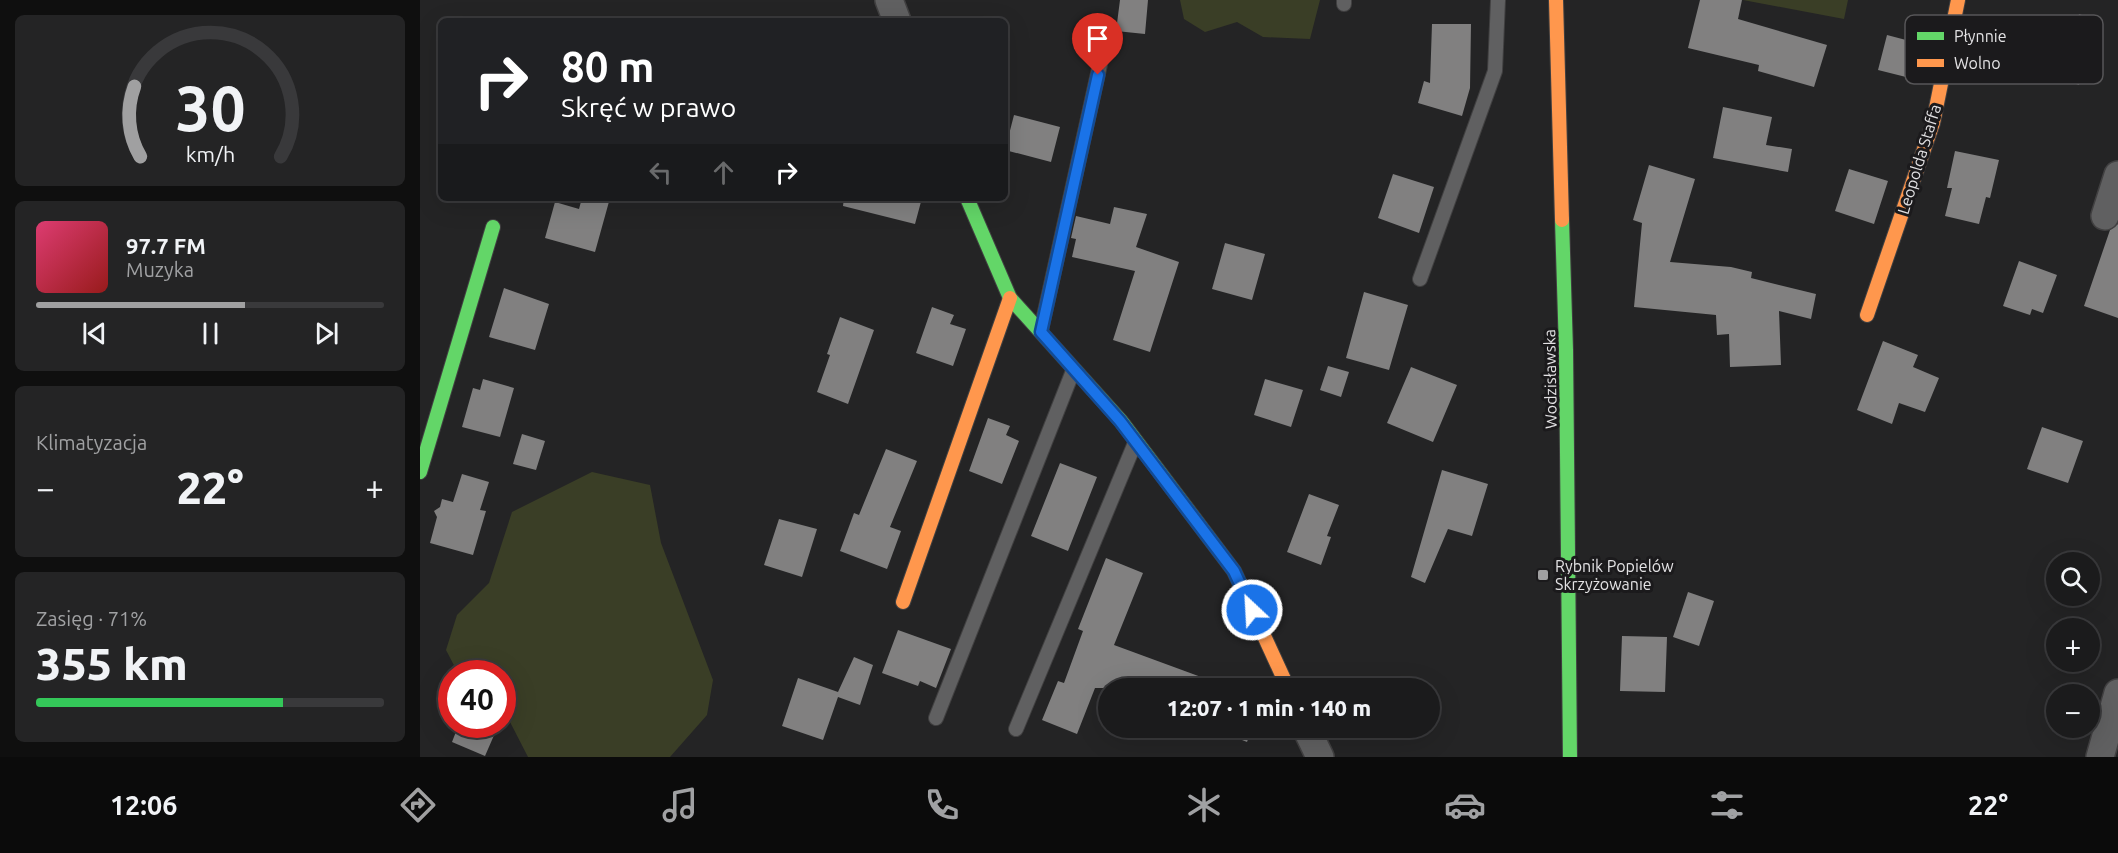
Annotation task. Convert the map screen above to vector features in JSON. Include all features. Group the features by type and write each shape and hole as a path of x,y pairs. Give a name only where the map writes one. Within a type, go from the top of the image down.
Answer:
{"street":[{"path":"889,0 896,18"},
{"name":"Wodzisławska","path":"1556,0 1566,350 1570,757"},
{"name":"Leopolda Staffa","path":"1955,15 1958,0"},
{"name":"Leopolda Staffa","path":"1867,315 1933,123 1941,84"},
{"path":"2105,216 2118,175"},
{"path":"968,201 1010,298 1120,421 1234,571 1283,678"},
{"path":"420,472 493,227"},
{"path":"903,602 1010,298"},
{"path":"2100,757 2118,693"},
{"path":"1311,738 1320,757"}],"lane":[{"path":"1420,279 1495,71 1498,0"},
{"path":"1041,332 1103,51"},
{"path":"936,718 1074,369"},
{"path":"1016,729 1136,441"}],"green space":[{"path":"1180,0 1320,0 1310,39 1263,37 1237,22 1205,32 1184,19"},
{"path":"1743,0 1848,0 1844,19"},
{"path":"592,472 650,485 661,543 713,680 707,715 670,757 528,757 516,734 516,660 451,660 446,650 457,615 489,583 512,512"}],"building":[{"path":"1120,0 1148,0 1145,34 1116,31"},
{"path":"1700,0 1742,0 1738,19 1827,45 1814,87 1758,71 1759,65 1688,48"},
{"path":"1432,24 1471,24 1470,88 1462,116 1418,103 1424,81 1430,83"},
{"path":"1887,35 1905,40 1905,77 1878,70"},
{"path":"1723,107 1772,117 1766,145 1792,149 1788,172 1713,158"},
{"path":"1014,115 1060,127 1051,162 1008,151 1008,138"},
{"path":"1955,151 1999,160 1990,198 1986,197 1979,224 1945,216 1952,188 1947,188"},
{"path":"1649,165 1695,179 1670,262 1731,267 1752,272 1751,278 1816,294 1811,319 1779,311 1781,365 1730,367 1729,334 1717,335 1716,315 1634,307 1642,223 1633,220"},
{"path":"1849,169 1888,181 1874,224 1835,211"},
{"path":"1393,174 1434,187 1419,233 1378,218"},
{"path":"581,201 609,201 595,252 545,238 555,202 579,209"},
{"path":"844,201 921,201 915,224 843,206"},
{"path":"1114,207 1147,214 1136,247 1179,262 1150,352 1113,340 1135,271 1072,257 1076,239 1071,238 1076,216 1110,224"},
{"path":"2118,224 2118,318 2084,306 2110,230"},
{"path":"1225,243 1265,254 1252,300 1212,289"},
{"path":"2019,261 2057,275 2043,313 2032,309 2030,315 2003,306"},
{"path":"504,288 549,304 535,350 489,337"},
{"path":"1364,292 1408,305 1389,370 1346,358"},
{"path":"932,307 954,315 950,324 966,329 953,366 916,353"},
{"path":"840,317 874,330 848,404 817,392"},
{"path":"1883,341 1918,355 1913,367 1939,378 1925,412 1899,403 1892,424 1857,410"},
{"path":"1328,366 1349,372 1341,397 1320,390"},
{"path":"1411,367 1457,385 1433,442 1387,423"},
{"path":"483,379 514,388 500,437 462,427 473,388 480,390"},
{"path":"1265,379 1303,390 1291,427 1254,415"},
{"path":"988,418 1010,426 1006,435 1019,441 1002,484 969,471"},
{"path":"2042,427 2083,441 2068,483 2027,469"},
{"path":"522,434 545,441 536,470 513,464"},
{"path":"886,449 917,461 890,527 901,531 887,569 840,551 854,513 859,515"},
{"path":"1060,463 1097,477 1068,551 1031,536"},
{"path":"1442,470 1488,484 1472,536 1448,529 1425,583 1411,577"},
{"path":"462,474 489,482 480,510 486,511 473,555 430,543 437,517 434,511 440,507 442,499 453,502"},
{"path":"1309,494 1339,505 1327,536 1331,537 1321,565 1287,552"},
{"path":"779,519 817,529 802,577 764,565"},
{"path":"1106,558 1143,573 1114,645 1204,678 1098,678 1098,688 1095,688 1077,734 1042,720 1058,681 1064,683 1083,631 1078,629"},
{"path":"1688,592 1714,601 1699,646 1673,637"},
{"path":"898,630 951,649 936,688 920,681 918,686 882,673"},
{"path":"1622,636 1667,637 1665,692 1620,691"},
{"path":"854,657 873,665 860,705 838,697 823,740 782,726 798,678 838,692"},
{"path":"454,738 493,738 485,756 452,742"},
{"path":"1237,738 1248,738 1247,742"}],"traffic: fast":[{"path":"968,201 1010,298 1121,421 1234,571 1255,616"},
{"path":"1562,220 1566,350 1570,757"},
{"path":"420,472 493,227"}],"traffic: slow":[{"path":"1556,0 1562,220"},
{"path":"1955,15 1958,0"},
{"path":"1867,315 1933,123 1941,84"},
{"path":"903,602 1010,298"},
{"path":"1255,616 1283,678"}],"place":[{"name":"Rybnik Popielów Skrzyżowanie","path":"1543,575"}],"route":[{"path":"1098,75 1041,332 1120,421 1234,571 1252,610"}]}
